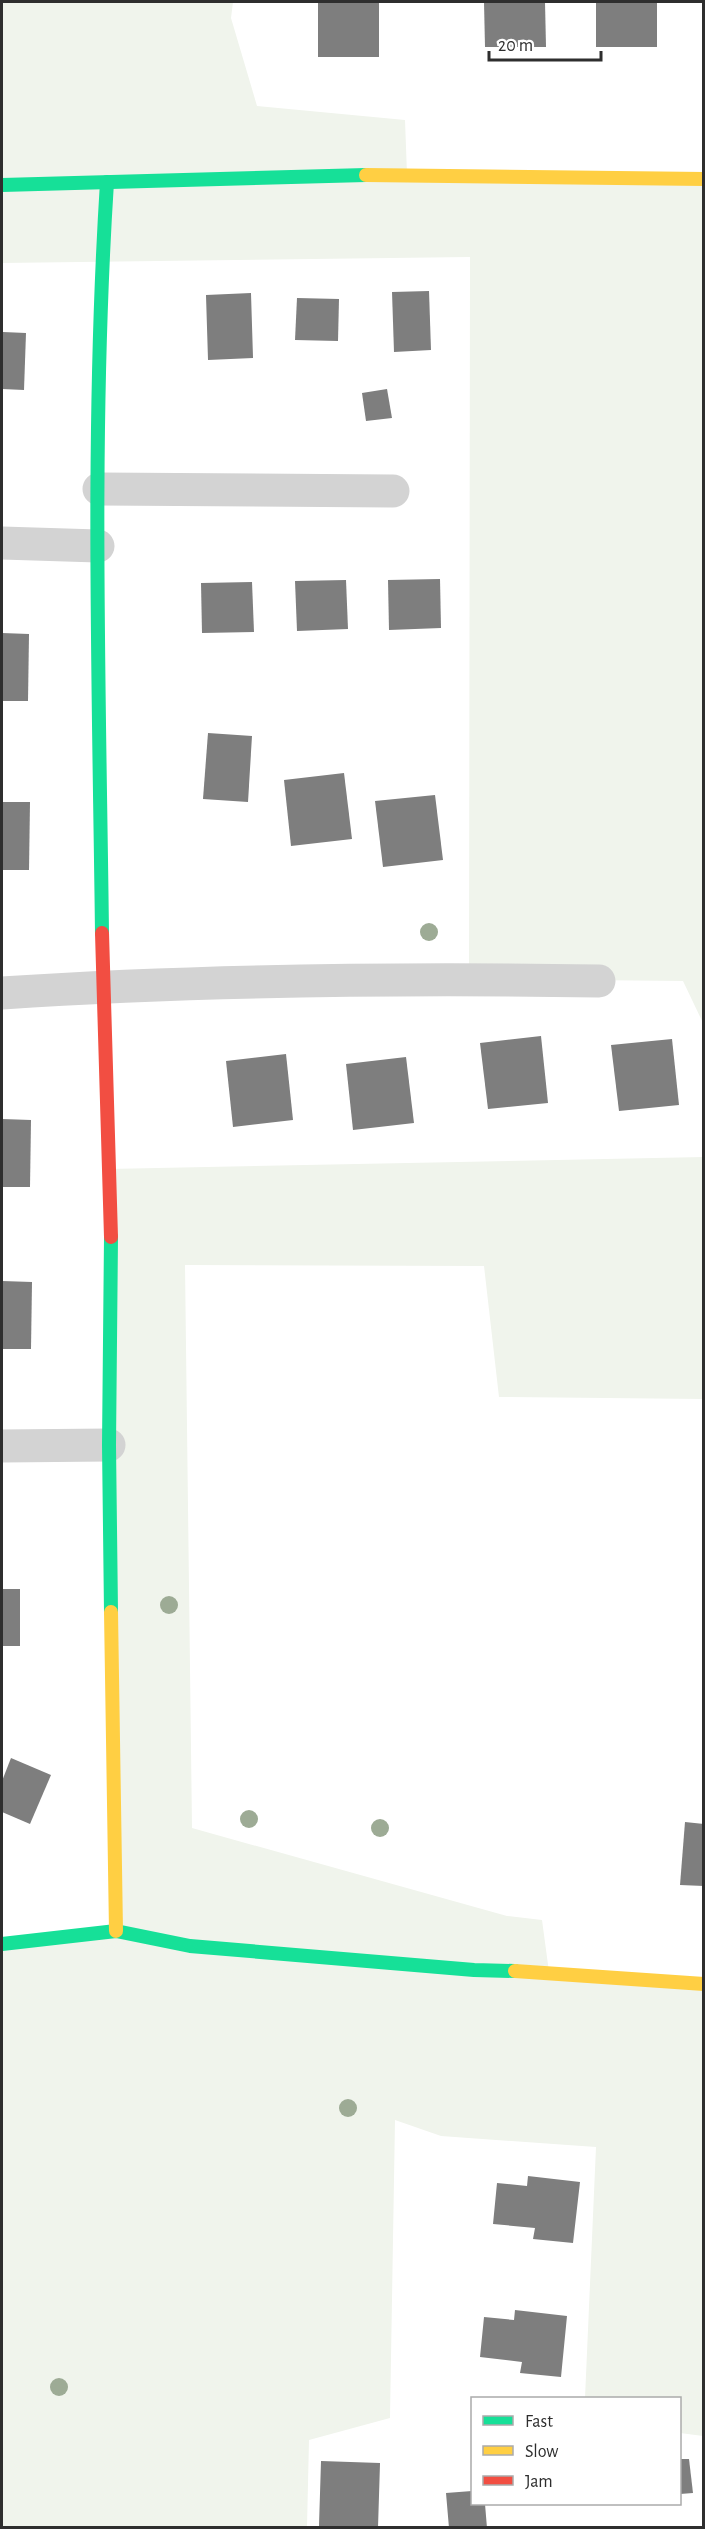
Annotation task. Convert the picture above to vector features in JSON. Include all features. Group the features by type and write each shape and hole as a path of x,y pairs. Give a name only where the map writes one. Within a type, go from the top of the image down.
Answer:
{"street":[{"path":"2,185 406,174 704,179"},
{"path":"107,182 102,262 98,546 102,987 112,1264 109,1445 117,1931"},
{"path":"99,489 393,491"},
{"path":"2,543 98,546"},
{"path":"2,993 102,987 468,979 599,981"},
{"path":"2,1446 109,1445"},
{"path":"2,1944 117,1931 190,1946 453,1968 549,1972 704,1984"}],"shaded area":[{"path":"2,2 233,2 231,18 257,106 405,120 407,174 703,179 703,1023 683,981 469,979 470,257 2,263"},
{"path":"703,1157 703,1399 499,1397 484,1266 185,1265 192,1828 507,1916 542,1920 549,1972 703,1984 703,2436 681,2433 681,2397 585,2397 596,2147 441,2136 395,2120 390,2418 309,2440 307,2527 2,2528 2,1944 116,1931 108,1169"}],"building":[{"path":"318,2 379,2 379,57 318,57"},
{"path":"484,2 545,2 546,47 485,47"},
{"path":"596,2 657,2 657,47 596,47"},
{"path":"429,291 431,350 394,352 392,292"},
{"path":"251,293 253,358 208,360 206,295"},
{"path":"297,298 339,299 338,341 295,340"},
{"path":"3,332 26,333 24,390 2,389"},
{"path":"387,389 392,418 366,421 362,393"},
{"path":"440,579 441,628 389,630 388,580"},
{"path":"346,580 348,629 297,631 295,581"},
{"path":"252,582 254,632 202,633 201,583"},
{"path":"2,633 29,634 28,701 2,701"},
{"path":"208,733 252,736 248,802 203,799"},
{"path":"344,773 352,839 291,846 284,780"},
{"path":"435,795 443,860 383,867 375,801"},
{"path":"2,802 30,802 29,870 2,870"},
{"path":"541,1036 548,1103 488,1109 480,1043"},
{"path":"672,1039 679,1105 619,1111 611,1045"},
{"path":"286,1054 293,1120 233,1127 226,1061"},
{"path":"406,1057 414,1123 353,1130 346,1064"},
{"path":"2,1119 31,1120 30,1187 2,1187"},
{"path":"2,1281 32,1282 31,1349 2,1349"},
{"path":"2,1589 20,1589 20,1646 2,1646"},
{"path":"11,1758 51,1775 30,1824 2,1812 2,1781"},
{"path":"685,1822 704,1824 704,1886 680,1885"},
{"path":"528,2176 580,2182 573,2243 533,2239 535,2228 493,2224 497,2183 527,2186"},
{"path":"515,2310 567,2316 561,2377 520,2373 522,2362 480,2357 484,2317 514,2320"},
{"path":"681,2459 689,2459 693,2493 681,2494"},
{"path":"321,2461 380,2463 378,2528 319,2526"},
{"path":"471,2491 471,2505 485,2505 487,2528 449,2528 446,2493"}],"traffic: fast":[{"path":"2,185 366,175"},
{"path":"102,933 98,464 99,370 107,182"},
{"path":"111,1237 109,1445 111,1612"},
{"path":"2,1944 116,1931 190,1946 474,1970 515,1971"}],"traffic: slow":[{"path":"366,175 704,179"},
{"path":"111,1612 116,1931"},
{"path":"515,1971 704,1984"}],"traffic: jam":[{"path":"102,933 111,1237"}]}
